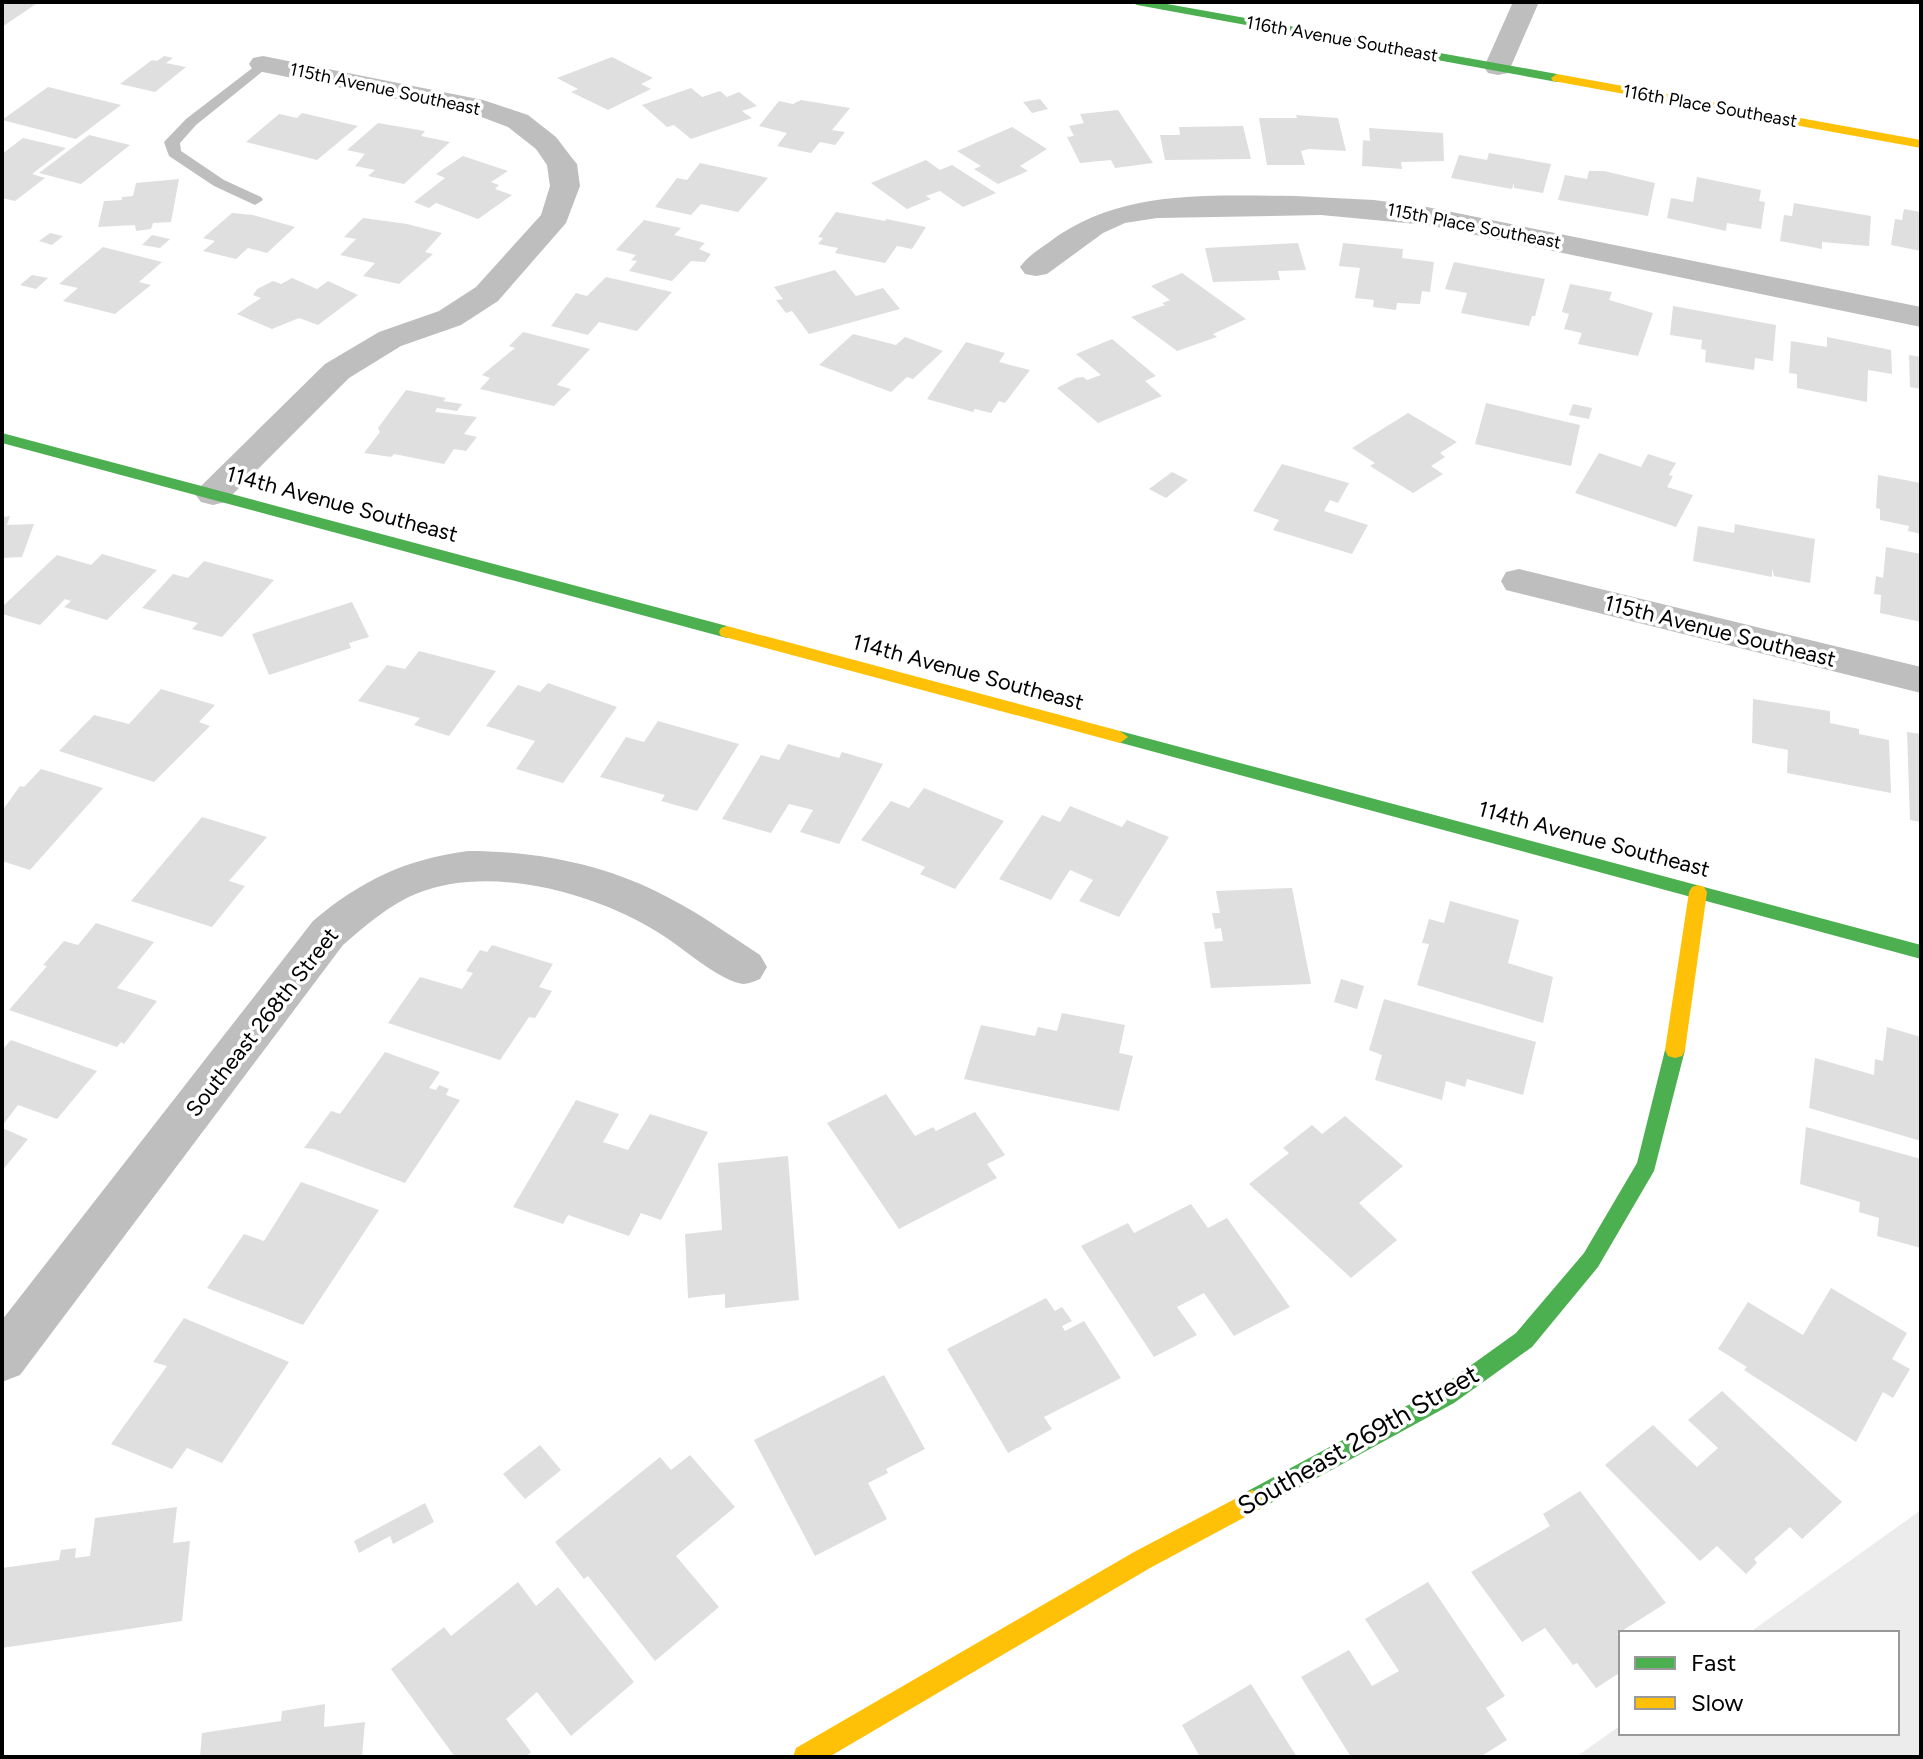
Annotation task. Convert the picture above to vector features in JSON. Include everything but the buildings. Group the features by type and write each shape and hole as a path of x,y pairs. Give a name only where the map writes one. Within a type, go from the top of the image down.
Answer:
{"street":[{"name":"116th Avenue Southeast","path":"1137,2 1498,67"},
{"path":"1498,67 1526,2"},
{"name":"115th Avenue Southeast","path":"213,494 337,371 390,339 450,318 487,294 555,217 565,186 562,164 546,143 518,121 483,108 263,64"},
{"name":"116th Place Southeast","path":"1498,67 1921,144"},
{"name":"115th Place Southeast","path":"1036,267 1099,223 1129,213 1177,207 1368,206 1921,317"},
{"name":"114th Avenue Southeast","path":"2,438 1921,952"},
{"name":"115th Avenue Southeast","path":"1519,581 1921,680"},
{"name":"Southeast 268th Street","path":"2,1359 328,933 361,905 409,879 463,868 508,866 573,878 651,907 745,967"},
{"name":"Southeast 269th Street","path":"805,1757 1142,1560 1446,1396 1524,1340 1591,1260 1647,1165 1676,1048 1698,892"}],"lane":[{"path":"255,200 190,165 174,153 172,142 191,122 263,64"}],"shaded area":[{"path":"1921,1510 1921,1757 1576,1757 1619,1726 1619,1735 1899,1735 1899,1631 1752,1631"}],"traffic: fast":[{"path":"1137,2 1557,78"},
{"path":"2,438 727,632"},
{"path":"1120,737 1921,952"},
{"path":"1252,1501 1446,1396 1524,1340 1591,1260 1647,1165 1675,1050"}],"traffic: slow":[{"path":"1557,78 1921,144"},
{"path":"727,632 1120,737"},
{"path":"1675,1050 1698,892"},
{"path":"805,1757 1142,1560 1252,1501"}]}
